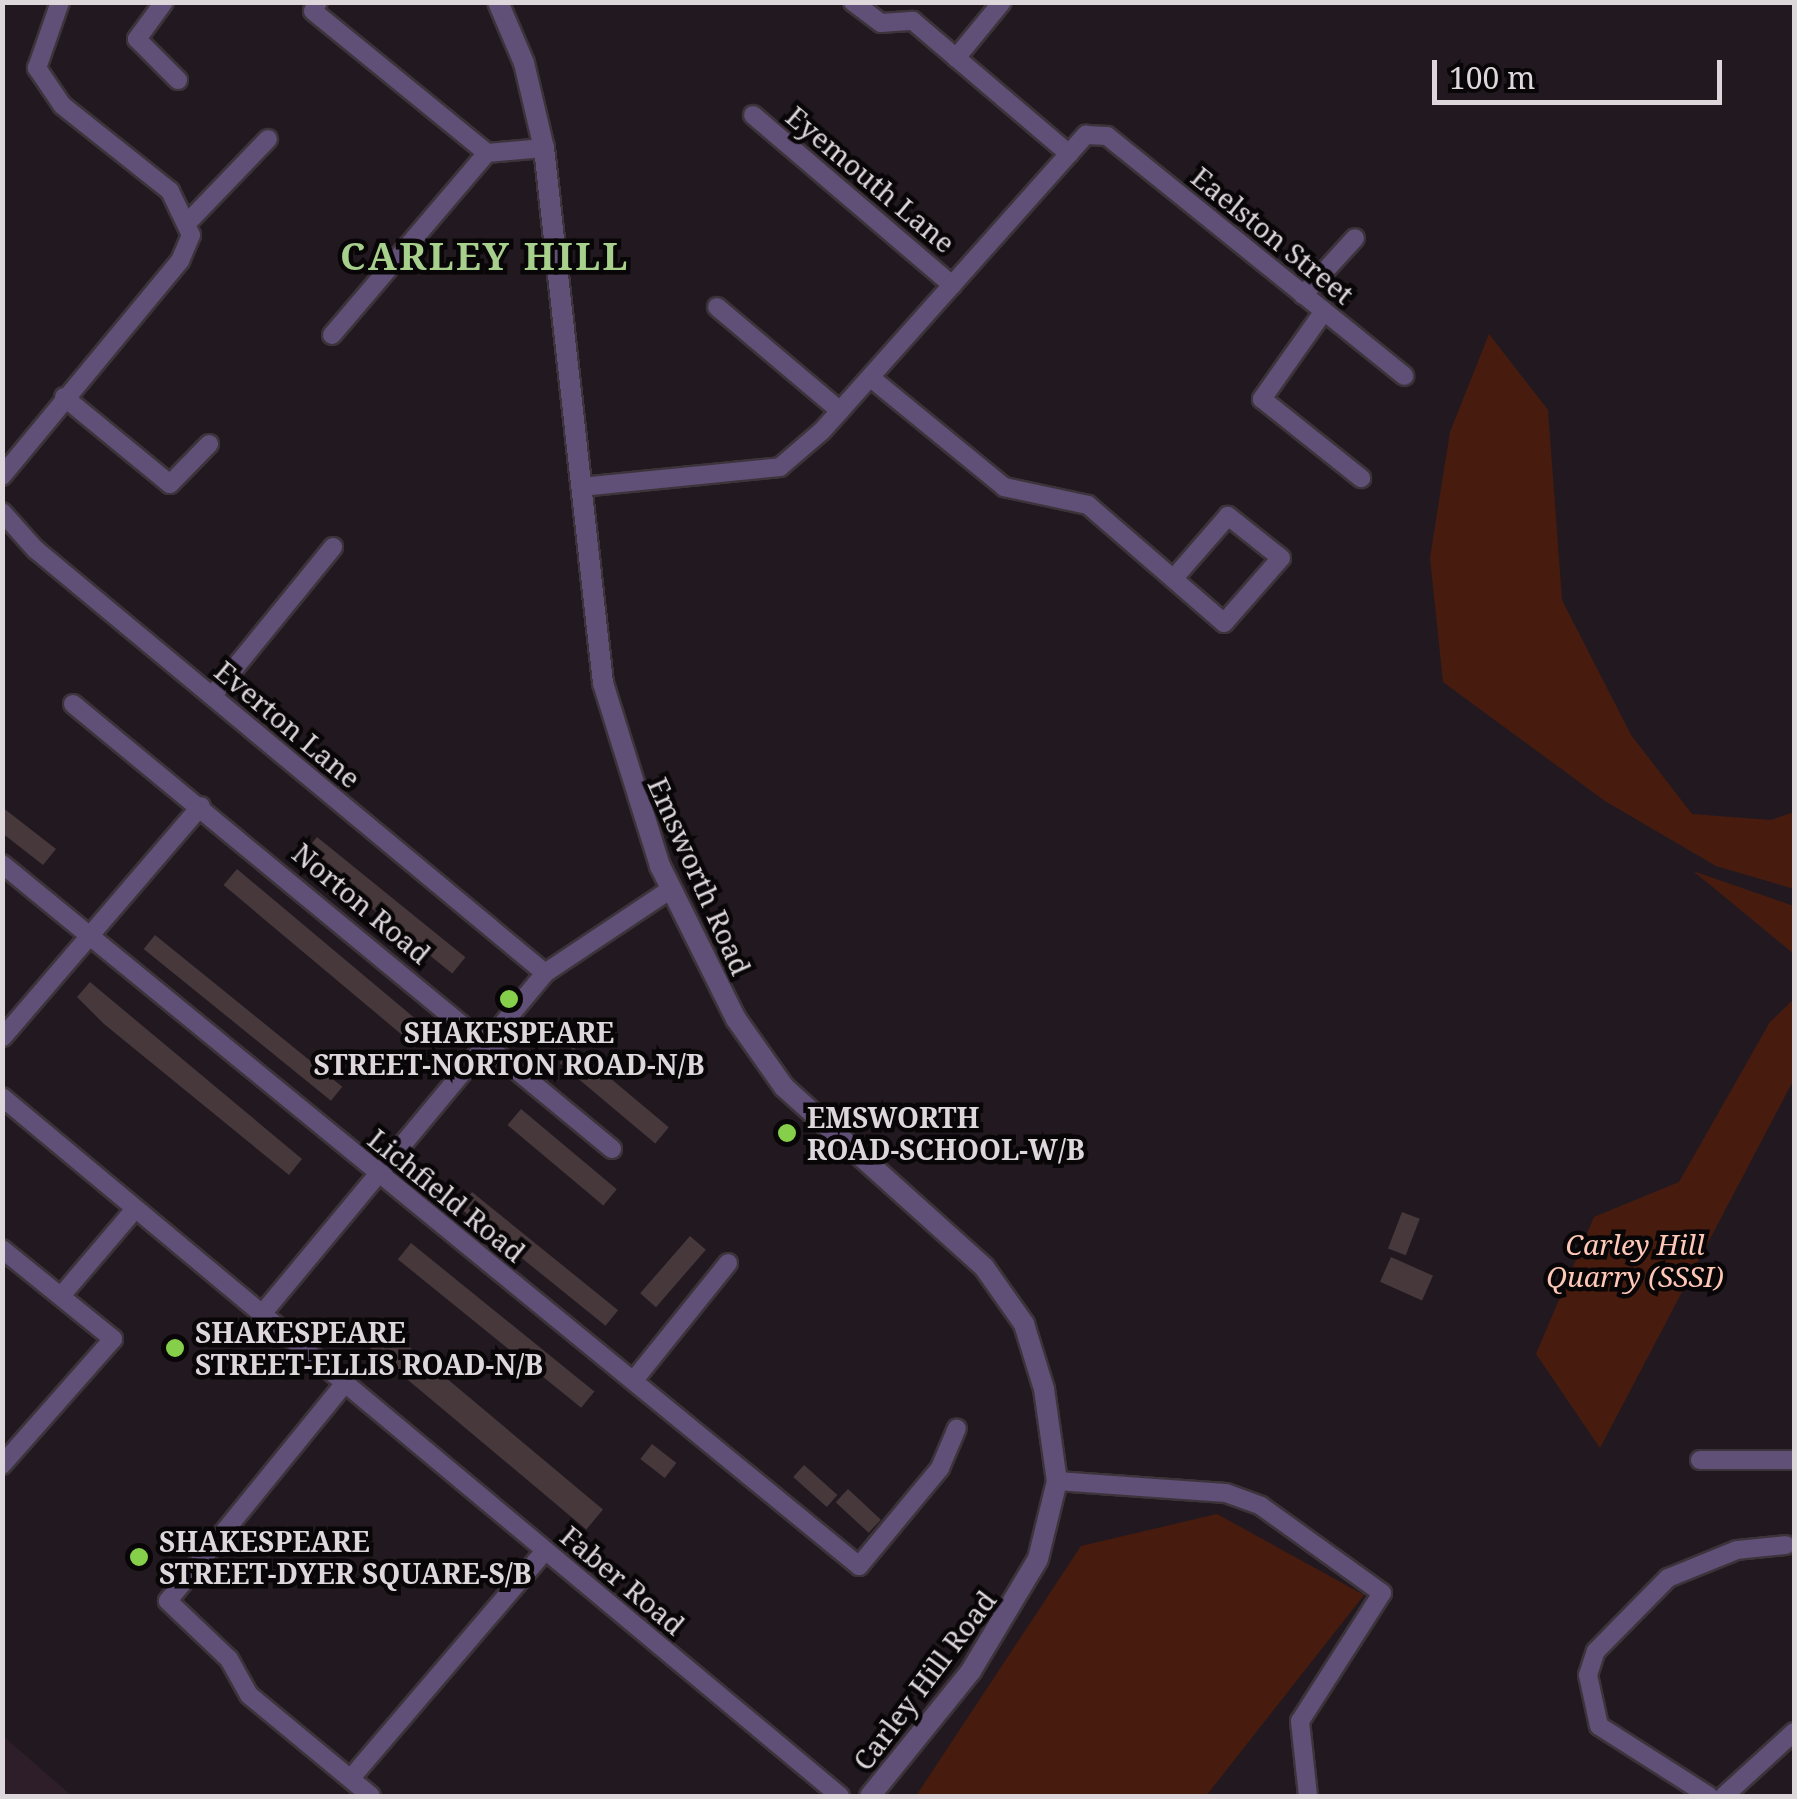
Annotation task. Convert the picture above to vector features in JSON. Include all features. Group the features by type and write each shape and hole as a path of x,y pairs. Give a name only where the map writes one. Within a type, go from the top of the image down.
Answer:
{"street":[{"path":"60,2 37,68 62,105 170,191 191,218"},
{"path":"164,2 136,39 178,80"},
{"path":"318,2 314,11 486,153 544,148"},
{"name":"Emsworth Road","path":"498,2 524,62 544,148 604,684 628,782 670,889 736,1019 784,1088 984,1267 1024,1324 1057,1482"},
{"path":"852,2 881,23 912,12 956,58 1069,154"},
{"path":"956,58 1002,2"},
{"name":"Eyemouth Lane","path":"753,115 952,285"},
{"name":"Eyemouth Lane","path":"581,487 780,466 871,378 1086,135 1107,136"},
{"name":"Eaelston Street","path":"1107,136 1404,376"},
{"path":"2,476 180,261 191,218 268,138"},
{"path":"332,336 486,153"},
{"path":"1303,295 1355,238"},
{"path":"718,307 840,411"},
{"path":"1324,311 1262,399 1361,478"},
{"path":"871,378 974,469 1004,487 1088,505 1224,623 1281,558 1228,516 1174,578"},
{"path":"64,397 170,484 209,444"},
{"name":"Everton Lane","path":"2,512 212,696 545,973"},
{"path":"212,696 333,547"},
{"name":"Norton Road","path":"73,704 612,1149"},
{"path":"4,1037 201,806"},
{"name":"Lichfield Road","path":"2,864 858,1566 940,1468 956,1428"},
{"path":"262,1314 545,973 670,889"},
{"name":"Faber Road","path":"2,1096 840,1796"},
{"path":"61,1296 135,1209"},
{"path":"2,1248 113,1339 2,1465"},
{"path":"634,1380 728,1263"},
{"path":"345,1383 168,1601 230,1659 249,1695 371,1796"},
{"path":"1700,1460 1794,1460"},
{"path":"1057,1482 1226,1493 1261,1506 1382,1593 1300,1721 1308,1796"},
{"name":"Carley Hill Road","path":"870,1796 1018,1603 1057,1482"},
{"path":"1709,1796 1598,1726 1588,1701 1596,1651 1642,1600 1695,1563 1786,1545"},
{"path":"351,1778 545,1550"},
{"path":"1724,1796 1794,1732"}],"shaded area":[{"path":"3,1736 72,1796 3,1796"}],"green space":[{"path":"1489,334 1548,410 1562,600 1631,735 1692,814 1771,820 1794,812 1794,889 1716,866 1605,801 1443,682 1430,558 1450,432"},
{"path":"1693,871 1794,906 1794,954"},
{"name":"Carley Hill Quarry (SSSI)","path":"1794,999 1794,1079 1600,1448 1536,1354 1594,1217 1679,1182 1770,1022"},
{"path":"1217,1514 1364,1595 1206,1796 916,1796 1081,1546"}],"building":[{"path":"2,807 56,849 43,865 2,833"},
{"path":"317,837 465,957 452,974 304,853"},
{"path":"237,869 416,1019 403,1035 224,885"},
{"path":"155,935 342,1087 331,1101 144,949"},
{"path":"90,982 302,1159 289,1175 104,1024 77,997"},
{"path":"573,1047 669,1127 655,1143 560,1063"},
{"path":"521,1109 617,1189 603,1205 508,1125"},
{"path":"472,1192 618,1310 606,1326 459,1208"},
{"path":"1402,1212 1420,1219 1406,1255 1388,1248"},
{"path":"690,1236 706,1250 656,1307 640,1293"},
{"path":"411,1243 594,1392 581,1408 398,1259"},
{"path":"1391,1257 1433,1276 1422,1300 1380,1282"},
{"path":"377,1320 603,1510 586,1530 360,1340"},
{"path":"652,1444 676,1463 665,1478 640,1459"},
{"path":"804,1465 837,1495 827,1507 793,1477"},
{"path":"848,1489 881,1520 869,1533 836,1502"}],"place":[{"name":"SHAKESPEARE STREET-NORTON ROAD-N/B","path":"509,999"},
{"name":"EMSWORTH ROAD-SCHOOL-W/B","path":"787,1133"},
{"name":"SHAKESPEARE STREET-ELLIS ROAD-N/B","path":"175,1348"},
{"name":"SHAKESPEARE STREET-DYER SQUARE-S/B","path":"139,1557"}],"district":[{"name":"CARLEY HILL","path":"485,256"}]}
